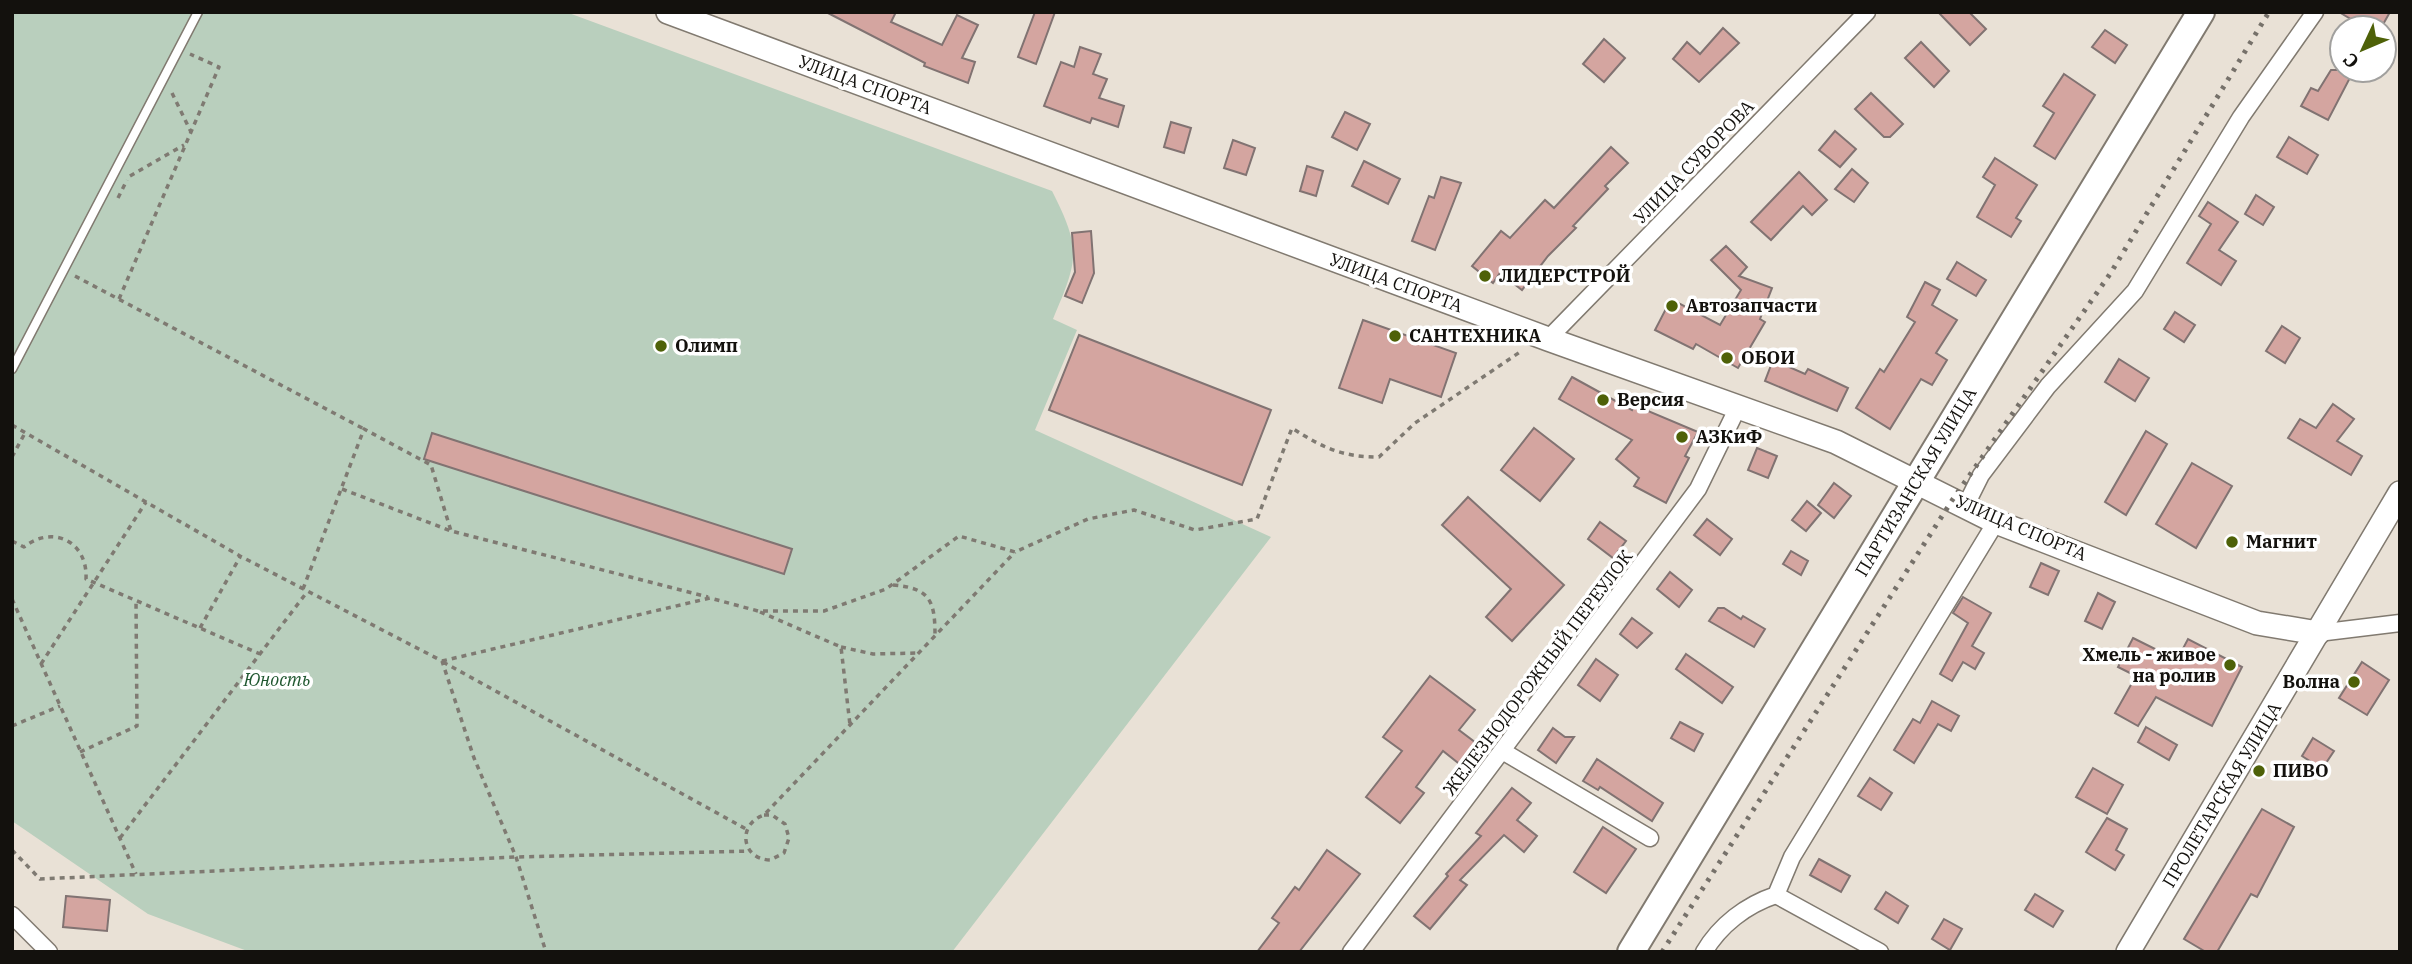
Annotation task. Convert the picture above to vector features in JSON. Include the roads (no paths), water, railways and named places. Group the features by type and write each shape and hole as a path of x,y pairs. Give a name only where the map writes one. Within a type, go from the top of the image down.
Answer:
{"main road":[{"name":"ПАРТИЗАНСКАЯ УЛИЦА","path":"1631,952 2201,12"}],"street":[{"name":"УЛИЦА СПОРТА","path":"668,12 1548,339 1836,442 1996,522 2257,623 2318,633 2400,623"},
{"name":"УЛИЦА СУВОРОВА","path":"1548,339 1867,12"},
{"path":"1966,505 1981,475 2048,386 2135,291 2241,117 2315,12"},
{"name":"ЖЕЛЕЗНОДОРОЖНЫЙ ПЕРЕУЛОК","path":"1351,952 1504,752 1698,489 1738,407"},
{"name":"ПРОЛЕТАРСКАЯ УЛИЦА","path":"2128,952 2400,493"},
{"path":"1776,895 1799,846 1996,522"},
{"path":"1504,752 1650,838"},
{"path":"1704,952 1711,940 1751,903 1776,895 1880,952"},
{"path":"12,915 49,952"}],"lane":[{"path":"12,369 198,12"}],"railway":[{"path":"1662,952 1953,499 2110,274 2269,12"}],"place":[{"name":"ЛИДЕРСТРОЙ","path":"1485,276"},
{"name":"Автозапчасти","path":"1672,306"},
{"name":"САНТЕХНИКА","path":"1395,336"},
{"name":"Олимп","path":"661,346"},
{"name":"ОБОИ","path":"1727,358"},
{"name":"Версия","path":"1603,400"},
{"name":"АЗКиФ","path":"1682,437"},
{"name":"Магнит","path":"2232,542"},
{"name":"Хмель - живое на ролив","path":"2230,665"},
{"name":"Волна","path":"2354,682"},
{"name":"ПИВО","path":"2259,771"}],"park label":[{"name":"Юность","path":"277,680"}]}
